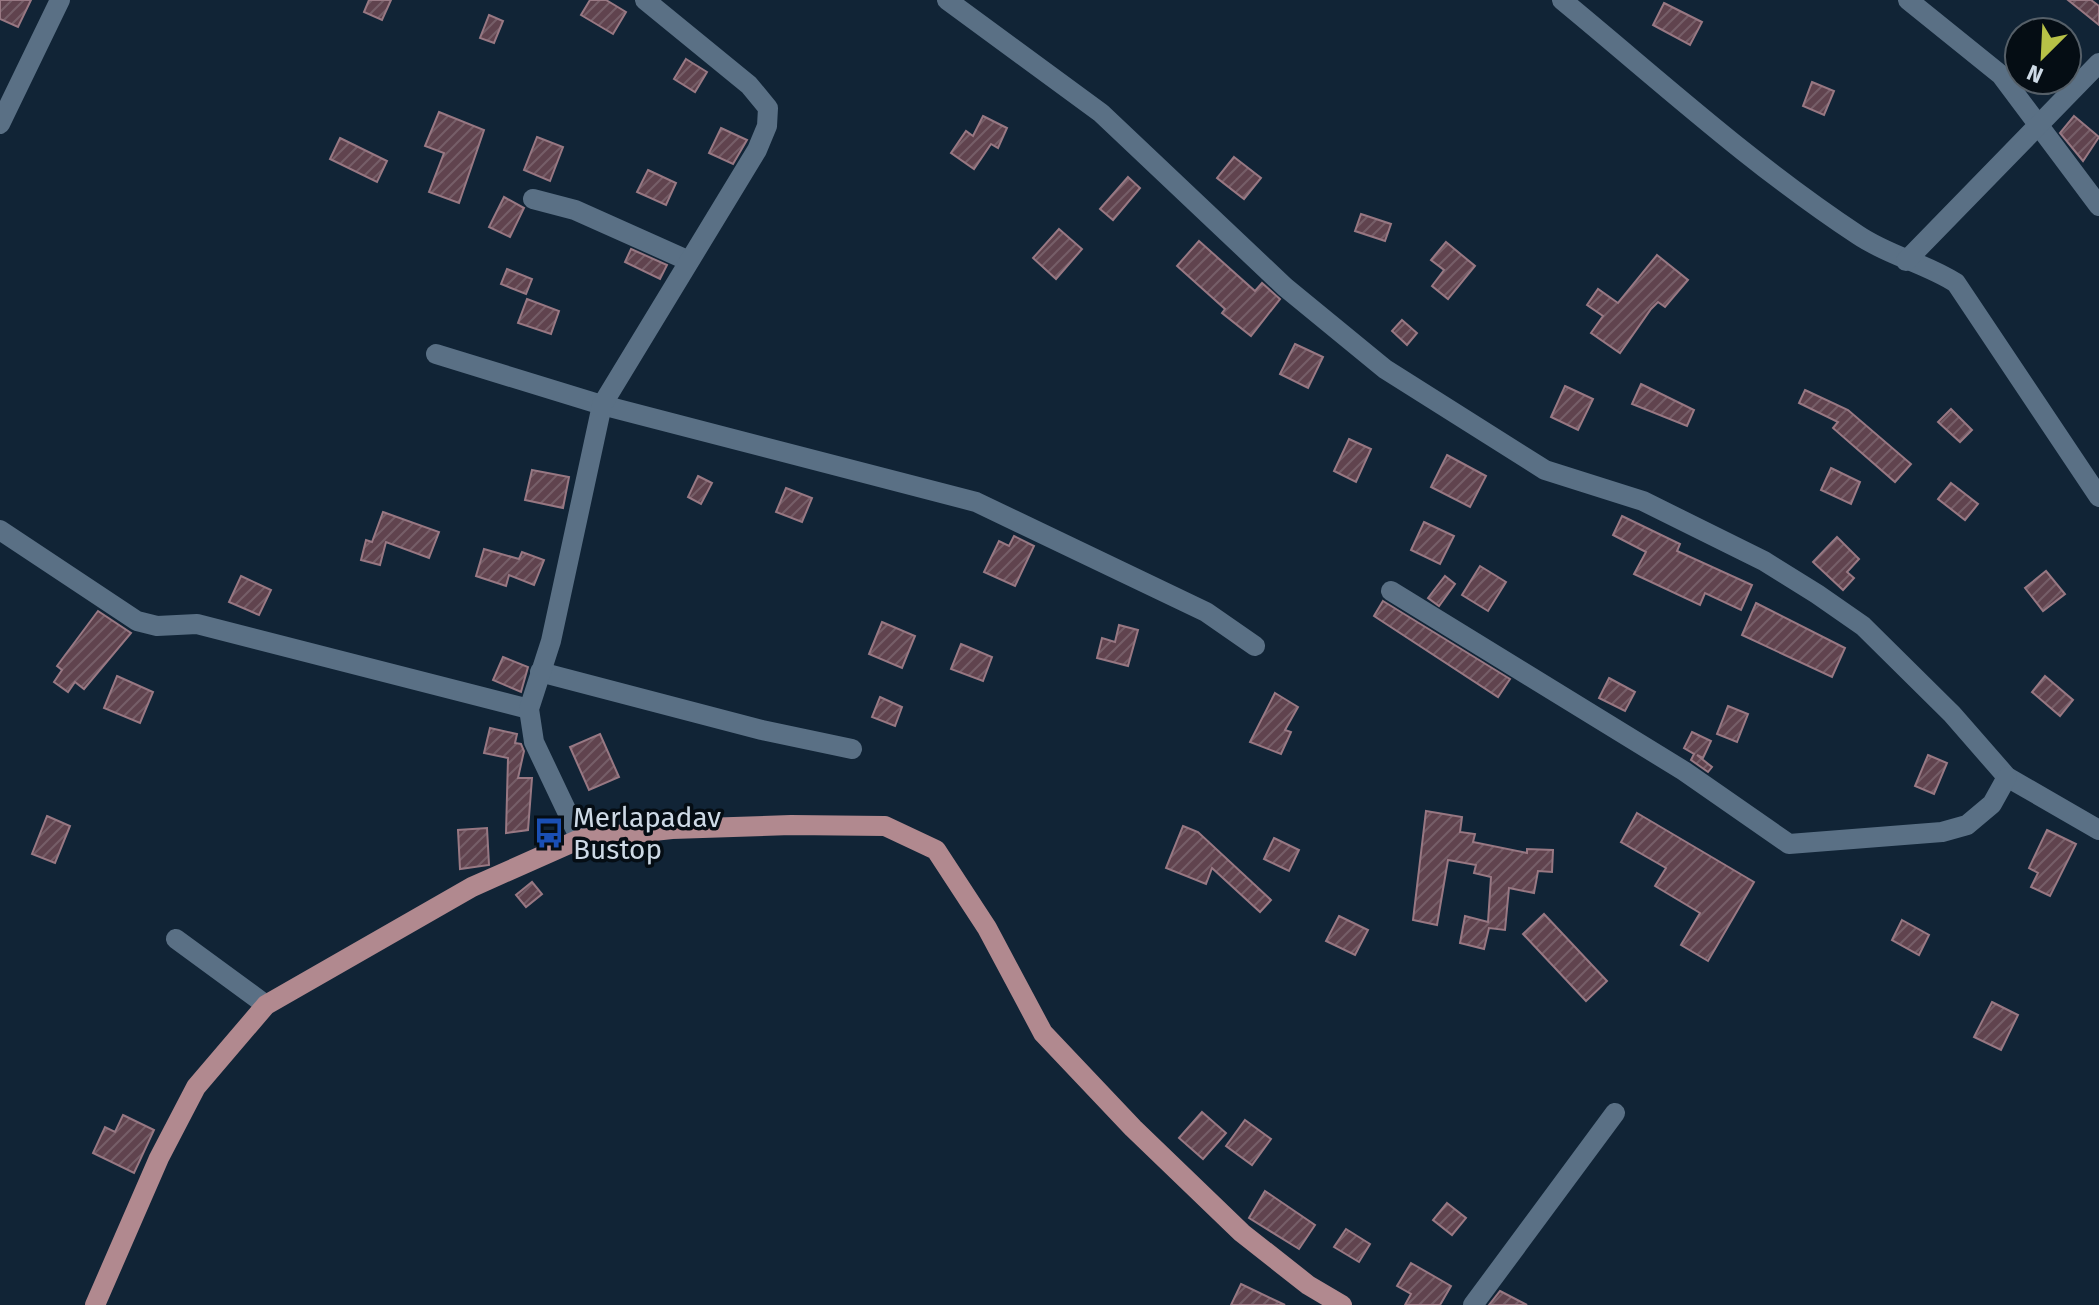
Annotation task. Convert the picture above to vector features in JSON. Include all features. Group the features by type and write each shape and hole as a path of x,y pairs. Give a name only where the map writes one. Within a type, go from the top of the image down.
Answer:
{"main road":[{"path":"95,1305 159,1158 196,1087 266,1005 472,887 580,839 672,829 885,826 936,850 987,928 1043,1033 1133,1128 1242,1233 1308,1285 1342,1305"}],"street":[{"path":"0,124 60,0"},
{"path":"580,839 534,742 529,709 602,405 757,150 767,126 768,108 749,85 645,0"},
{"path":"947,0 1101,113 1285,287 1385,369 1545,470 1643,501 1764,561 1817,594 1863,626 1952,714 2007,777 2099,830"},
{"path":"1562,0 1797,194 1862,238 1906,261 1931,267 1956,283 2099,497"},
{"path":"1908,0 2001,75 2099,206"},
{"path":"1906,261 2099,63"},
{"path":"533,199 575,210 689,261"},
{"path":"436,354 602,405 976,502 1206,612 1255,646"},
{"path":"0,530 137,621 157,626 197,624 529,709"},
{"path":"1391,591 1684,771 1789,844 1942,832 1967,825 1992,804 2007,777"},
{"path":"540,672 762,730 852,749"},
{"path":"176,939 266,1005"},
{"path":"1473,1305 1615,1113"}],"building":[{"path":"0,0 31,0 18,27 0,19"},
{"path":"369,0 391,0 382,20 364,12"},
{"path":"590,0 606,0 626,12 613,34 581,15"},
{"path":"2068,0 2091,0 2099,6 2099,25"},
{"path":"1664,3 1702,22 1690,45 1653,25"},
{"path":"489,15 503,21 494,43 480,38"},
{"path":"686,59 707,72 695,92 674,79"},
{"path":"1812,82 1834,91 1824,115 1803,106"},
{"path":"439,112 484,130 459,203 429,192 444,153 425,146"},
{"path":"983,116 1007,128 998,148 991,144 974,169 951,153 966,131 973,136"},
{"path":"2074,116 2099,137 2083,161 2060,133"},
{"path":"721,128 747,140 733,164 709,153"},
{"path":"537,137 563,147 550,181 524,170"},
{"path":"340,138 387,161 377,182 330,159"},
{"path":"1234,157 1261,178 1244,199 1217,178"},
{"path":"648,170 676,183 666,205 637,192"},
{"path":"1128,177 1140,188 1113,220 1100,209"},
{"path":"504,197 524,208 510,237 489,227"},
{"path":"1361,214 1391,224 1385,241 1355,231"},
{"path":"1059,229 1082,249 1056,279 1033,258"},
{"path":"1199,241 1255,291 1262,283 1280,299 1251,336 1222,313 1225,309 1177,266"},
{"path":"1446,242 1475,266 1448,299 1432,286 1444,270 1431,260"},
{"path":"631,249 667,265 660,279 625,262"},
{"path":"1657,255 1688,280 1665,307 1658,302 1651,309 1620,353 1591,333 1603,316 1587,305 1598,289 1618,303"},
{"path":"507,269 532,279 526,294 501,284"},
{"path":"527,299 559,311 551,334 518,323"},
{"path":"1402,320 1417,333 1407,345 1392,331"},
{"path":"1295,344 1323,357 1308,388 1280,374"},
{"path":"1641,384 1694,410 1687,426 1632,404"},
{"path":"1565,386 1593,399 1578,430 1551,417"},
{"path":"1805,390 1848,410 1911,464 1895,482 1833,428 1838,422 1799,403"},
{"path":"1951,409 1972,430 1960,442 1938,422"},
{"path":"1349,439 1371,449 1356,482 1334,471"},
{"path":"1447,455 1486,476 1470,507 1431,487"},
{"path":"1831,468 1860,482 1851,504 1821,490"},
{"path":"532,470 569,477 563,508 525,500"},
{"path":"698,476 712,483 701,504 688,497"},
{"path":"1951,483 1978,504 1965,520 1938,499"},
{"path":"786,488 812,498 802,522 776,512"},
{"path":"383,512 439,532 429,558 386,542 380,565 361,560 366,540 372,542"},
{"path":"1622,516 1680,544 1677,551 1752,585 1741,610 1705,593 1700,605 1634,574 1646,552 1613,535"},
{"path":"1424,522 1454,536 1440,564 1411,550"},
{"path":"1014,536 1034,546 1015,586 984,572 999,541 1009,546"},
{"path":"1837,537 1859,559 1847,572 1854,578 1843,590 1813,562"},
{"path":"484,549 519,559 522,552 544,560 534,585 509,575 506,586 476,576"},
{"path":"1480,566 1506,582 1488,611 1462,595"},
{"path":"2046,571 2065,594 2043,611 2025,588"},
{"path":"241,576 271,590 259,615 229,602"},
{"path":"1445,576 1455,584 1439,606 1428,598"},
{"path":"1383,601 1510,679 1498,697 1374,616"},
{"path":"1756,603 1845,648 1832,677 1742,635"},
{"path":"98,611 131,633 84,689 75,682 68,692 54,682 62,670 57,666"},
{"path":"882,622 915,636 902,668 869,654"},
{"path":"1119,625 1138,630 1128,666 1097,658 1102,638 1115,642"},
{"path":"961,644 992,657 983,681 951,669"},
{"path":"503,657 528,667 521,692 493,680"},
{"path":"117,676 153,692 140,723 104,708"},
{"path":"2045,676 2073,700 2060,716 2032,692"},
{"path":"1609,678 1635,692 1625,711 1599,698"},
{"path":"1275,693 1298,707 1285,730 1291,732 1281,754 1250,742"},
{"path":"880,697 902,707 895,726 872,717"},
{"path":"1728,706 1748,714 1737,742 1717,734"},
{"path":"490,728 517,734 515,743 521,744 524,751 518,778 532,778 528,830 506,833 508,758 484,753"},
{"path":"1692,732 1711,741 1703,758 1697,755 1712,767 1708,772 1691,760 1694,754 1684,748"},
{"path":"600,734 619,777 589,790 570,747"},
{"path":"1928,755 1947,763 1934,794 1915,786"},
{"path":"1426,811 1462,817 1460,832 1475,834 1473,842 1527,853 1527,849 1553,850 1552,872 1538,871 1534,893 1509,888 1505,930 1489,928 1484,949 1460,943 1465,916 1488,922 1491,877 1474,873 1476,865 1448,860 1437,925 1413,920"},
{"path":"1637,813 1754,882 1708,961 1681,945 1700,913 1655,886 1666,868 1621,842"},
{"path":"47,816 70,826 55,863 32,854"},
{"path":"1183,826 1198,832 1271,900 1260,912 1212,868 1206,884 1166,868"},
{"path":"487,828 489,865 460,869 458,830"},
{"path":"2047,830 2076,844 2050,896 2031,887 2038,873 2029,868"},
{"path":"1274,838 1299,850 1289,871 1264,859"},
{"path":"532,882 542,894 526,907 516,895"},
{"path":"1544,914 1607,981 1586,1001 1523,934"},
{"path":"1339,916 1368,930 1355,955 1326,941"},
{"path":"1902,920 1929,935 1919,955 1892,940"},
{"path":"1992,1002 2018,1015 2001,1050 1974,1037"},
{"path":"1202,1112 1226,1133 1203,1159 1179,1138"},
{"path":"123,1115 154,1130 134,1173 93,1153 105,1127 115,1132"},
{"path":"1245,1120 1271,1139 1252,1165 1226,1146"},
{"path":"1265,1191 1315,1225 1299,1249 1249,1218"},
{"path":"1447,1203 1466,1218 1452,1235 1433,1220"},
{"path":"1346,1229 1370,1244 1359,1262 1334,1247"},
{"path":"1411,1263 1451,1286 1440,1305 1405,1305 1411,1294 1397,1286"},
{"path":"1241,1284 1285,1305 1231,1305"},
{"path":"1500,1291 1527,1305 1489,1305"}],"place":[{"name":"Merlapadav Bustop","path":"549,833"}]}
